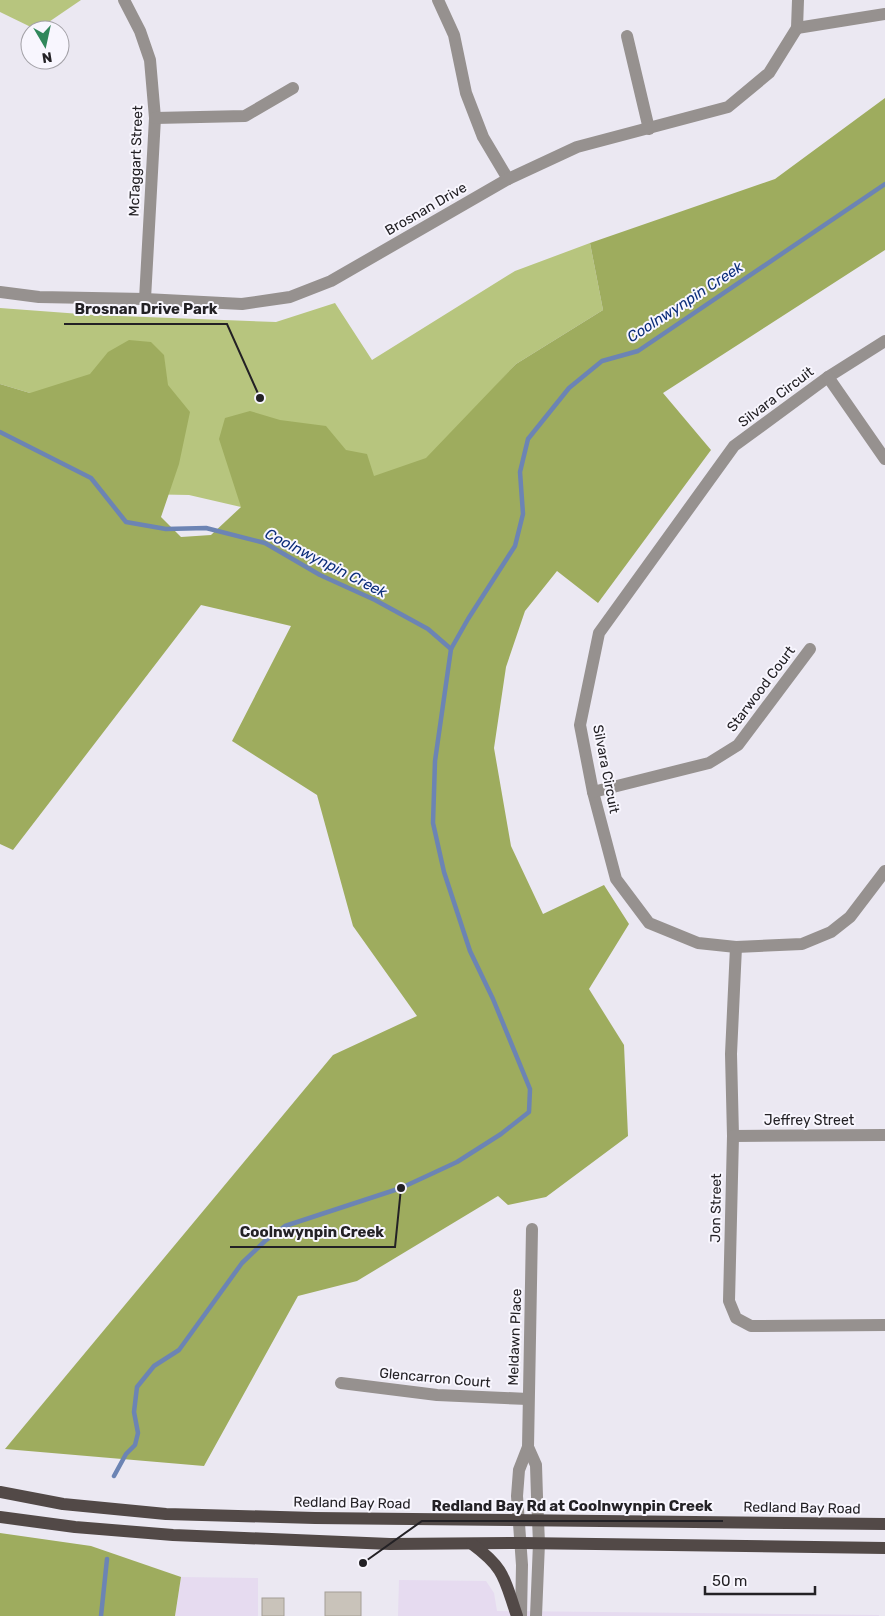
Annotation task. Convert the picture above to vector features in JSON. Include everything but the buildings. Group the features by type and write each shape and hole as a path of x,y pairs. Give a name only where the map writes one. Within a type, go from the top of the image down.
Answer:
{"main road":[{"name":"Redland Bay Road","path":"0,1492 63,1504 166,1514 315,1518 885,1524"},
{"path":"0,1517 76,1527 174,1535 390,1544 520,1543 885,1548"},
{"path":"472,1544 494,1562 500,1570 507,1584 517,1616"}],"street":[{"name":"McTaggart Street","path":"125,0 140,31 150,60 155,118 145,299"},
{"path":"438,0 454,34 466,93 483,137 508,179"},
{"name":"Brosnan Drive","path":"0,292 39,297 145,299 242,304 290,297 331,281 508,179 577,147 728,107 769,72 796,28 798,0"},
{"path":"796,28 885,14"},
{"path":"627,36 649,129"},
{"path":"155,118 245,116 293,88"},
{"name":"Silvara Circuit","path":"883,880 850,917 831,932 802,944 736,947 698,944 649,923 616,879 593,792 580,725 599,634 734,446 828,377 885,341"},
{"path":"828,377 885,459"},
{"name":"Starwood Court","path":"593,792 709,763 738,745 810,649"},
{"name":"Jon Street","path":"736,947 731,1054 733,1136 729,1301 736,1318 751,1326 885,1325"},
{"name":"Jeffrey Street","path":"733,1136 885,1135"},
{"name":"Meldawn Place","path":"521,1616 517,1496 519,1470 528,1446 532,1229"},
{"name":"Glencarron Court","path":"340,1383 437,1395 528,1399"},
{"name":"Meldawn Place","path":"528,1446 536,1465 539,1544 536,1616"}],"shaded area":[{"path":"181,1577 258,1578 258,1616 175,1616"},
{"path":"399,1580 486,1581 494,1593 497,1611 879,1616 398,1616"}],"green space":[{"path":"0,0 81,0 52,20 20,20 20,22 0,12"},
{"path":"885,98 885,250 663,393 711,450 598,603 557,571 525,611 506,667 494,748 511,846 543,914 604,885 629,924 589,989 624,1045 628,1136 546,1197 508,1205 498,1196 357,1281 298,1296 204,1466 5,1449 333,1055 417,1016 353,926 317,795 232,741 291,626 201,605 13,850 0,844 0,384 30,393 90,374 108,352 129,340 151,342 164,355 168,385 190,412 179,464 161,517 181,537 211,535 241,507 219,439 225,418 250,411 280,420 326,426 346,450 367,454 374,476 426,458 516,364 603,310 590,243 775,179"},
{"path":"590,243 603,310 516,364 342,553 241,507 189,495 137,494 30,393 0,384 0,308 94,315 276,322 335,303 372,360 515,271"},
{"path":"0,1533 91,1546 181,1577 175,1616 0,1616"}],"waterway":[{"name":"Coolnwynpin Creek","path":"114,1476 126,1454 135,1445 138,1433 134,1412 137,1387 154,1366 179,1350 242,1263 265,1241 285,1226 401,1188 457,1162 501,1134 529,1112 530,1089 493,999 470,951 444,872 433,823 435,761 451,649 515,546 523,514 520,472 528,439 569,388 602,361 638,351 885,184"},
{"name":"Coolnwynpin Creek","path":"0,432 91,478 126,522 166,529 206,528 265,543 320,575 375,600 428,629 451,649"},
{"name":"Coolnwynpin Creek","path":"101,1616 107,1559"}],"place":[{"name":"Brosnan Drive Park","path":"260,398"},
{"name":"Coolnwynpin Creek","path":"401,1188"},
{"name":"Redland Bay Rd at Coolnwynpin Creek","path":"363,1563"}]}
